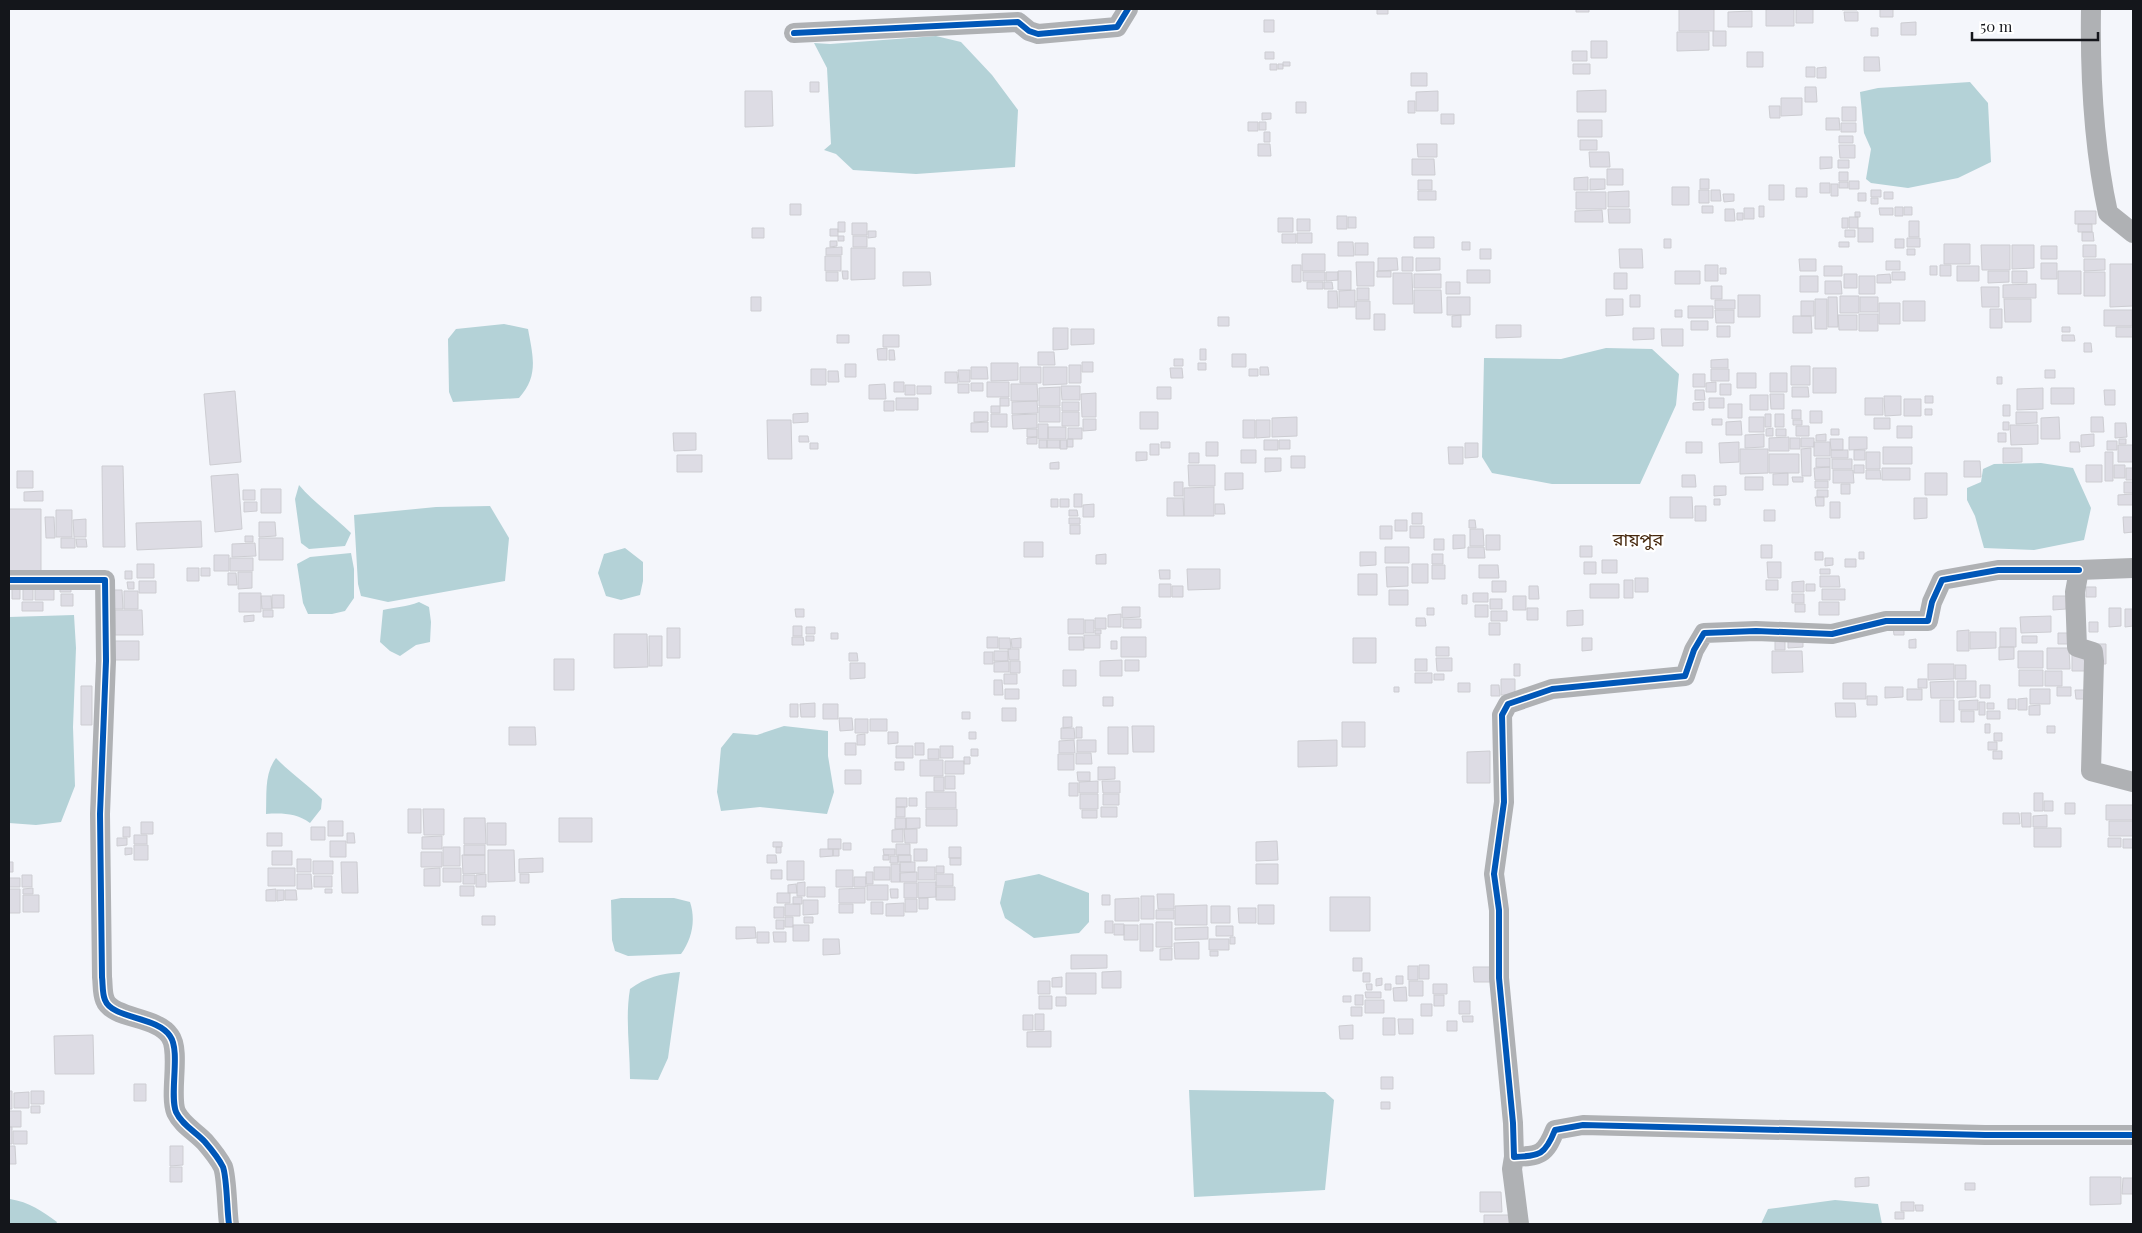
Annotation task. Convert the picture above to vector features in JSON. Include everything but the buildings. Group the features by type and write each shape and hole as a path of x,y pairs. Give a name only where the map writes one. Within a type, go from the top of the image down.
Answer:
{"street":[{"path":"794,33 1018,22 1029,31 1038,34 1117,27 1128,9"},
{"path":"2091,9 2090,39 2101,178 2108,213 2133,233"},
{"path":"1519,1224 1512,1169 1514,1158 1513,1123 1499,978 1499,910 1494,874 1504,802 1502,716 1508,704 1552,689 1685,676 1694,650 1704,633 1756,631 1832,634 1886,621 1928,621 1932,602 1942,580 1998,570 2133,568"},
{"path":"2079,570 2075,592 2077,646 2093,652 2094,661 2092,771 2133,782"},
{"path":"9,580 105,580 106,661 100,824 102,977 105,1001 112,1009 146,1020 161,1028 171,1037 174,1057 176,1112 184,1124 206,1143 223,1168 229,1224"},
{"path":"1514,1158 1534,1156 1543,1152 1555,1130 1584,1125 1984,1135 2133,1135"}],"water":[{"path":"936,36 961,42 992,75 1018,110 1015,167 916,174 853,170 836,154 824,150 831,144 827,68 814,43 830,44"},
{"path":"1970,82 1988,103 1991,162 1958,178 1908,188 1871,183 1866,179 1871,149 1864,133 1860,92 1878,88"},
{"path":"504,324 528,329 533,365 530,382 525,390 519,398 453,402 449,392 448,339 456,329"},
{"path":"1606,348 1652,349 1679,374 1676,405 1640,484 1552,484 1492,473 1482,457 1484,358 1561,359"},
{"path":"2041,463 2073,468 2091,508 2084,540 2034,550 1984,548 1975,516 1967,500 1967,488 1981,482 1983,469 1994,464"},
{"path":"299,485 351,533 345,546 309,549 301,543 295,499"},
{"path":"490,506 509,538 505,581 388,602 361,596 358,584 354,515 436,507"},
{"path":"625,548 643,562 643,581 640,595 621,600 606,596 598,573 604,554"},
{"path":"351,553 354,569 354,598 345,611 332,614 308,614 303,603 297,564 310,557"},
{"path":"419,602 429,607 431,622 430,642 416,645 400,656 390,651 380,642 383,610"},
{"path":"74,615 76,648 73,727 75,786 61,822 36,825 9,823 9,617"},
{"path":"784,726 828,731 828,756 834,792 827,814 760,807 721,811 717,792 721,748 733,733 757,735"},
{"path":"276,758 322,799 321,809 310,823 289,814 266,814 268,777"},
{"path":"1039,874 1089,893 1089,922 1079,933 1034,938 1005,918 1000,903 1005,881"},
{"path":"621,898 674,898 690,902 693,916 692,929 688,942 681,954 628,956 615,951 612,940 611,900"},
{"path":"680,972 668,1058 658,1080 630,1079 628,1022 630,989 654,977"},
{"path":"1189,1090 1325,1092 1334,1100 1325,1190 1194,1197"},
{"path":"10,1199 23,1202 35,1208 57,1222 56,1224 9,1224"},
{"path":"1835,1200 1878,1204 1882,1224 1761,1224 1768,1209"}],"cycle path":[{"path":"794,33 1018,22 1029,31 1038,34 1117,27 1128,9"},
{"path":"2079,570 1998,570 1942,580 1932,602 1928,621 1886,621 1832,634 1756,631 1704,633 1694,650 1685,676 1552,689 1508,704 1502,715 1504,802 1494,874 1499,910 1499,978 1513,1123 1514,1157 1536,1155 1548,1145 1555,1130 1583,1125 1985,1135 2133,1135"},
{"path":"9,580 105,580 106,661 100,814 103,994 109,1006 116,1011 164,1029 170,1036 175,1052 174,1104 176,1112 185,1125 205,1142 223,1167 229,1224"}],"district":[{"name":"রায়পুর","path":"1638,539"}]}
